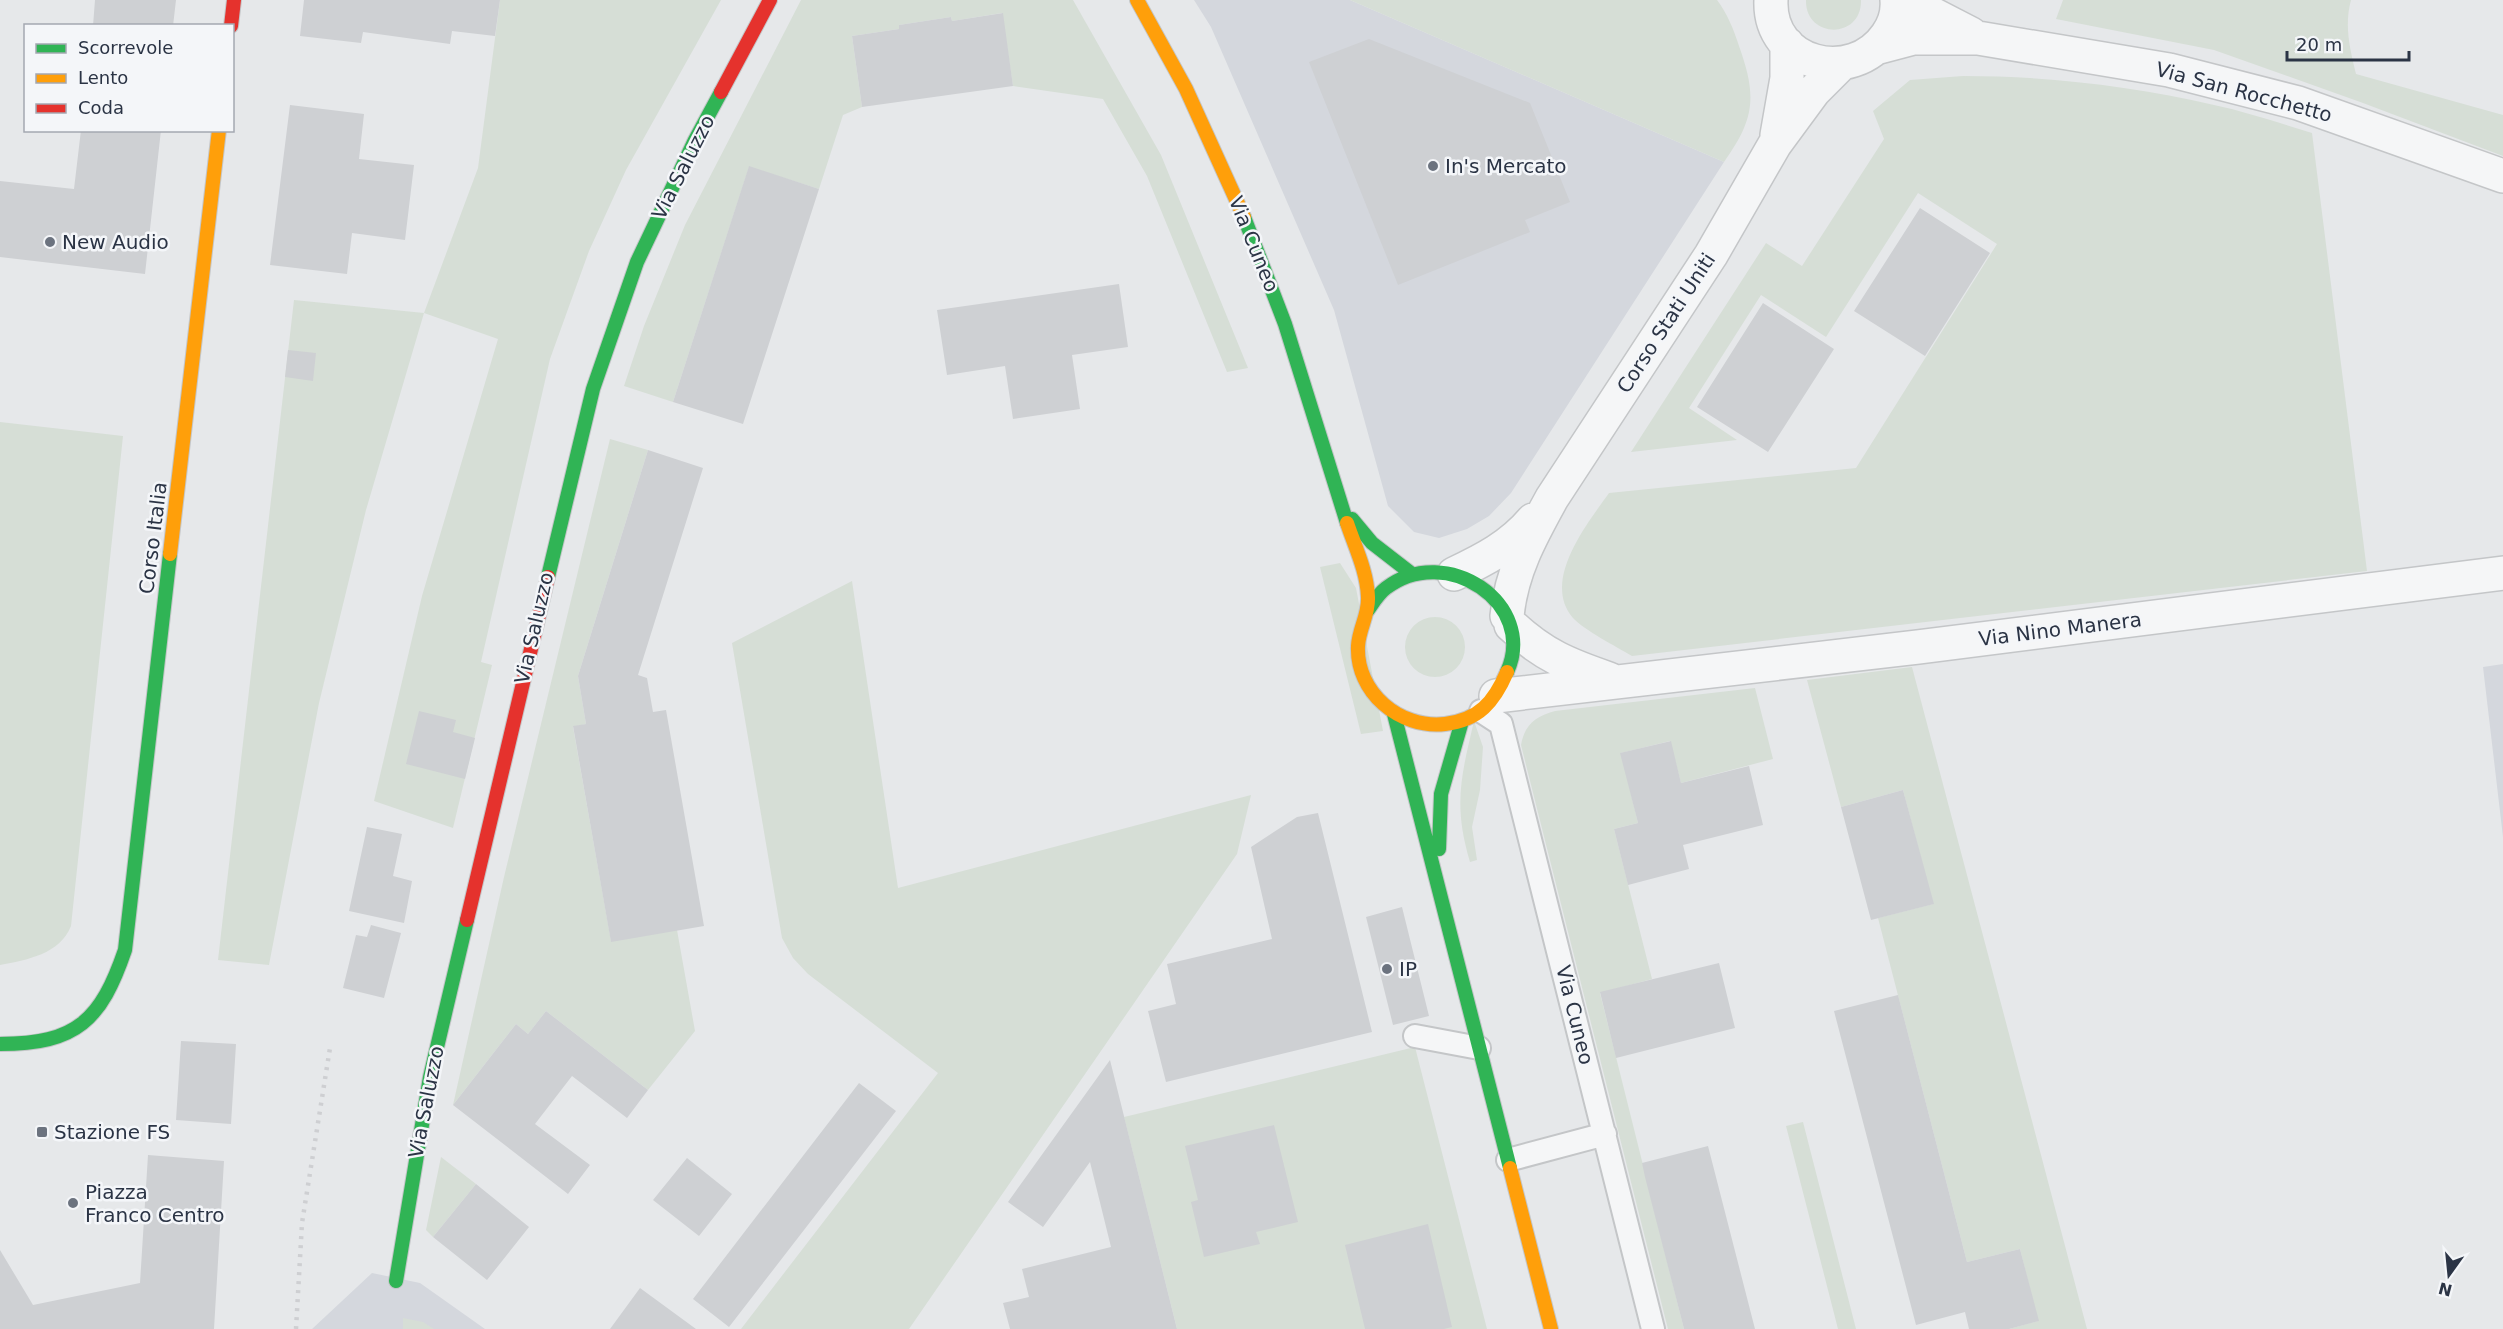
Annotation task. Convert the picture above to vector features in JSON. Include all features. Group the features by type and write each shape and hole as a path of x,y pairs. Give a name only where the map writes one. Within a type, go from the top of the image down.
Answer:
{"street":[{"path":"231,24 234,0"},
{"name":"Via Saluzzo","path":"396,1284 429,1077 592,389 633,274 658,216 695,140 770,0"},
{"name":"Via Cuneo","path":"1137,0 1170,58 1236,200 1276,299 1366,579 1368,610"},
{"path":"1879,47 1892,28 1898,7 1897,0"},
{"name":"Via San Rocchetto","path":"1910,0 1978,38"},
{"name":"Corso Stati Uniti","path":"1770,3 1777,27 1788,44 1803,57 1822,63 1841,64 1861,59 1879,47"},
{"name":"Via San Rocchetto","path":"1879,47 1913,38 1978,38 2169,70 2298,103 2503,176"},
{"name":"Corso Stati Uniti","path":"1775,144 1787,78 1788,44"},
{"name":"Corso Stati Uniti","path":"1509,620 1509,594 1516,572 1528,541 1552,498 1711,255 1775,144 1814,91 1841,64"},
{"name":"Corso Italia","path":"0,1044 38,1043 56,1038 84,1021 103,1002 125,950 219,132"},
{"name":"Corso Stati Uniti","path":"1454,574 1503,549 1522,533 1552,498"},
{"name":"Via Cuneo","path":"1339,500 1364,536 1386,556 1412,574"},
{"name":"Via Cuneo","path":"1480,709 1439,725 1416,723 1394,714 1373,694 1360,667 1358,638 1368,610 1386,588 1412,574 1433,571 1454,574 1475,582 1493,597 1509,620"},
{"name":"Via Nino Manera","path":"1480,709 1617,681 2503,573"},
{"path":"1437,884 1442,794 1450,757 1480,709 1507,678 1515,641 1509,620"},
{"name":"Via Nino Manera","path":"1509,620 1534,646 1570,666 1617,681"},
{"path":"1394,714 1551,1329"}],"lane":[{"name":"Via Cuneo","path":"1480,709 1501,724 1653,1329"},
{"path":"1415,1036 1479,1048"},
{"path":"1508,1160 1605,1134"}],"shaded area":[{"path":"500,0 721,0 626,170 589,251 550,359 481,662 492,665 453,828 374,801 422,596 498,339 424,313 478,168"},
{"path":"801,0 1073,0 1161,155 1248,368 1227,372 1147,176 1103,99 1013,86 1002,13 952,21 951,17 899,25 899,29 852,36 862,107 843,115 819,189 749,167 673,402 624,386 644,326 685,225"},
{"path":"1194,0 1350,0 1724,162 1511,493 1489,516 1467,529 1439,538 1414,532 1388,506 1334,310 1211,27"},
{"path":"1350,0 1717,0 1735,34 1749,79 1750,107 1747,120 1742,133 1724,162"},
{"path":"1806,0 1861,0 1859,13 1853,22 1844,28 1834,30 1823,28 1814,22 1808,13"},
{"path":"2063,0 2351,0 2348,28 2356,74 2503,115 2503,156 2214,50 2056,19"},
{"path":"1963,76 2058,80 2152,92 2226,108 2312,133 2367,571 1632,656 1585,628 1573,618 1564,603 1562,587 1565,570 1580,536 1609,493 1856,468 1997,244 1918,193 1826,337 1761,295 1689,408 1737,440 1631,452 1766,243 1802,266 1884,139 1873,111 1910,80"},
{"path":"294,300 424,313 366,510 319,703 269,965 218,960"},
{"path":"0,422 123,436 71,926 59,943 42,954 0,965"},
{"path":"610,439 648,450 578,676 586,724 573,727 611,941 677,930 695,1031 648,1090 546,1011 528,1034 516,1024 453,1105 504,877"},
{"path":"1340,563 1356,588 1383,731 1361,734 1320,567"},
{"path":"852,581 898,888 1251,795 1237,854 909,1329 741,1329 938,1073 808,974 793,958 782,938 732,643"},
{"path":"1429,617 1441,617 1457,625 1463,635 1465,647 1463,659 1457,669 1441,677 1429,677 1413,669 1405,653 1405,641 1413,625"},
{"path":"2503,664 2503,837 2483,667"},
{"path":"1912,667 2087,1329 2009,1329 2038,1321 2020,1249 1967,1262 1878,918 1933,904 1903,790 1841,807 1807,680"},
{"path":"1755,688 1773,759 1681,783 1670,741 1621,753 1638,823 1614,829 1652,979 1600,993 1684,1329 1668,1329 1521,745 1525,732 1532,722 1555,711"},
{"path":"1474,721 1483,747 1480,790 1472,827 1477,860 1470,862 1460,807 1463,775"},
{"path":"1415,1047 1487,1329 1177,1329 1124,1117"},
{"path":"1803,1122 1856,1329 1838,1329 1786,1126"},
{"path":"441,1157 476,1184 433,1237 426,1230"},
{"path":"372,1273 420,1283 485,1329 312,1329"},
{"path":"403,1318 423,1322 434,1329 403,1329"}],"building":[{"path":"95,0 176,0 173,24 93,24"},
{"path":"304,0 500,0 495,36 452,31 450,44 363,32 361,43 300,36"},
{"path":"1003,13 1013,86 862,107 852,36 899,29 899,25 951,17 952,21"},
{"path":"1369,39 1530,103 1570,202 1525,220 1530,232 1398,285 1309,62"},
{"path":"290,105 364,114 359,159 414,165 405,240 352,233 347,274 270,265"},
{"path":"81,132 161,132 145,274 0,257 0,181 74,189"},
{"path":"749,166 819,189 743,424 673,402"},
{"path":"1920,208 1990,253 1925,356 1854,311"},
{"path":"1119,284 1128,347 1072,355 1080,409 1013,419 1005,366 947,375 937,310"},
{"path":"1763,303 1834,349 1768,452 1697,407"},
{"path":"288,350 316,353 313,381 285,377"},
{"path":"648,450 703,468 638,675 647,678 653,712 666,710 704,926 611,942 573,726 586,724 578,676"},
{"path":"419,711 456,720 453,732 475,738 465,779 406,764"},
{"path":"1671,741 1681,783 1749,766 1763,825 1683,845 1689,869 1628,885 1614,829 1638,823 1620,753"},
{"path":"1903,790 1934,904 1871,920 1841,807"},
{"path":"1318,813 1372,1032 1166,1082 1148,1011 1176,1004 1167,964 1272,939 1251,847 1297,817"},
{"path":"367,827 402,834 393,876 412,881 404,923 349,911"},
{"path":"1402,907 1429,1016 1393,1025 1366,917"},
{"path":"371,925 401,933 384,998 343,988 356,935 367,937"},
{"path":"1719,963 1735,1028 1616,1058 1600,992"},
{"path":"1898,995 1967,1262 2020,1249 2039,1321 2009,1329 1969,1329 1965,1312 1916,1325 1834,1011"},
{"path":"546,1011 648,1090 627,1118 572,1076 535,1124 590,1165 568,1194 453,1105 516,1024 528,1034"},
{"path":"181,1041 236,1044 231,1124 176,1120"},
{"path":"1110,1060 1177,1329 1010,1329 1003,1303 1029,1297 1022,1269 1111,1247 1090,1162 1043,1227 1008,1202"},
{"path":"859,1083 896,1111 729,1327 693,1299"},
{"path":"1274,1125 1298,1222 1256,1232 1260,1244 1204,1257 1191,1202 1198,1200 1185,1146"},
{"path":"1708,1146 1755,1329 1684,1329 1642,1163"},
{"path":"148,1155 224,1161 214,1329 0,1329 0,1250 33,1305 140,1283"},
{"path":"687,1158 732,1194 699,1236 653,1200"},
{"path":"476,1184 529,1227 487,1280 433,1237"},
{"path":"1428,1224 1452,1327 1444,1329 1365,1329 1345,1245"},
{"path":"640,1288 696,1329 610,1329"}],"railway":[{"path":"296,1329 302,1223 330,1048"}],"traffic: fast":[{"path":"548,577 593,389 637,262 695,140 721,92"},
{"path":"1244,217 1285,324 1347,523"},
{"path":"1352,519 1372,543 1412,574"},
{"path":"0,1044 49,1039 67,1033 82,1023 95,1011 106,994 125,950 170,554"},
{"path":"1368,610 1386,588 1410,576 1435,572 1459,576 1481,587 1498,603 1510,624 1513,647 1507,672"},
{"path":"1394,714 1510,1168"},
{"path":"1439,849 1441,794 1462,721"},
{"path":"396,1281 430,1077 467,920"}],"traffic: slow":[{"path":"1137,0 1186,89 1244,217"},
{"path":"170,554 219,132"},
{"path":"1347,523 1363,568 1368,597 1358,646 1359,663 1364,678 1384,704 1397,714 1428,724 1457,722 1484,708 1497,692 1507,672"},
{"path":"1510,1168 1551,1329"}],"traffic: jam":[{"path":"231,24 234,0"},
{"path":"721,92 770,0"},
{"path":"467,920 548,577"}],"place":[{"name":"In's Mercato","path":"1433,166"},
{"name":"New Audio","path":"50,242"},
{"name":"IP","path":"1387,969"},
{"name":"Stazione FS","path":"42,1132"},
{"name":"Piazza Franco Centro","path":"73,1203"}]}
